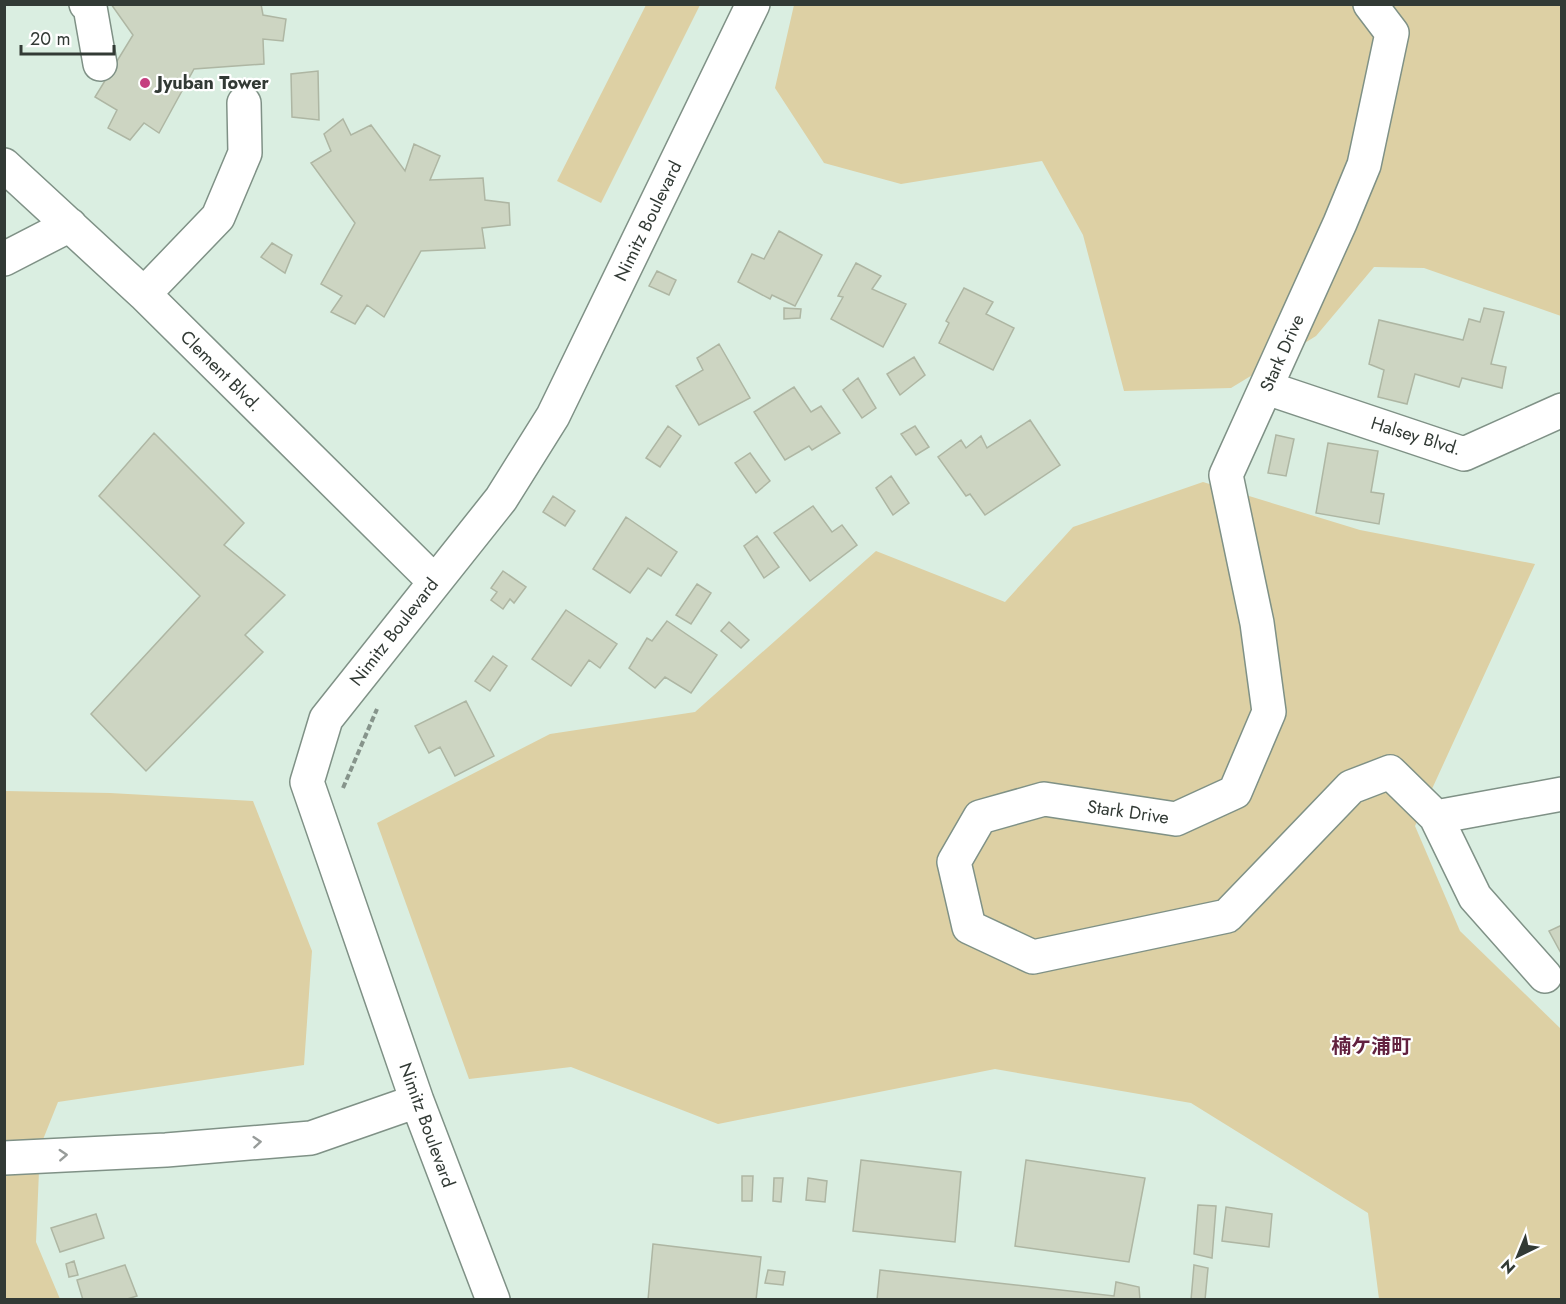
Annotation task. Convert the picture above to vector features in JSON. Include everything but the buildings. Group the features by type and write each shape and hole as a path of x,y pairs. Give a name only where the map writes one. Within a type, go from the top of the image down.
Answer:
{"street":[{"path":"86,4 90,7 100,64"},
{"name":"Nimitz Boulevard","path":"493,1299 417,1101 308,782 326,718 501,499 554,416 753,4"},
{"name":"Stark Drive","path":"1370,4 1392,33 1364,165 1267,388 1226,475 1257,622 1269,712 1235,792 1176,819 1044,799 980,817 954,862 969,927 1033,957 1227,916 1351,787 1390,772 1436,817"},
{"path":"144,294 218,217 245,153 244,103"},
{"name":"Clement Blvd.","path":"4,165 144,294 434,581"},
{"path":"4,259 70,225"},
{"name":"Halsey Blvd.","path":"1267,388 1464,454 1562,410"},
{"path":"1545,976 1475,897 1436,817 1562,794"},
{"path":"4,1158 166,1150 311,1138 417,1101"}],"path":[{"path":"340,797 382,698"}],"shaded area":[{"path":"646,5 700,5 601,203 557,181"},
{"path":"794,5 1561,5 1561,316 1424,268 1374,267 1316,336 1231,388 1124,391 1083,235 1042,161 901,184 824,163 775,88"},
{"path":"1203,482 1360,530 1535,564 1415,826 1460,931 1561,1029 1561,1299 1379,1299 1368,1213 1191,1103 995,1069 718,1124 571,1067 469,1079 377,823 550,734 695,712 876,551 1005,602 1073,527"},
{"path":"5,791 110,793 253,801 312,951 304,1065 58,1102 40,1147 36,1242 60,1299 5,1300"}],"place":[{"name":"Jyuban Tower","path":"145,83"}],"district":[{"name":"楠ケ浦町","path":"1371,1046"}]}
